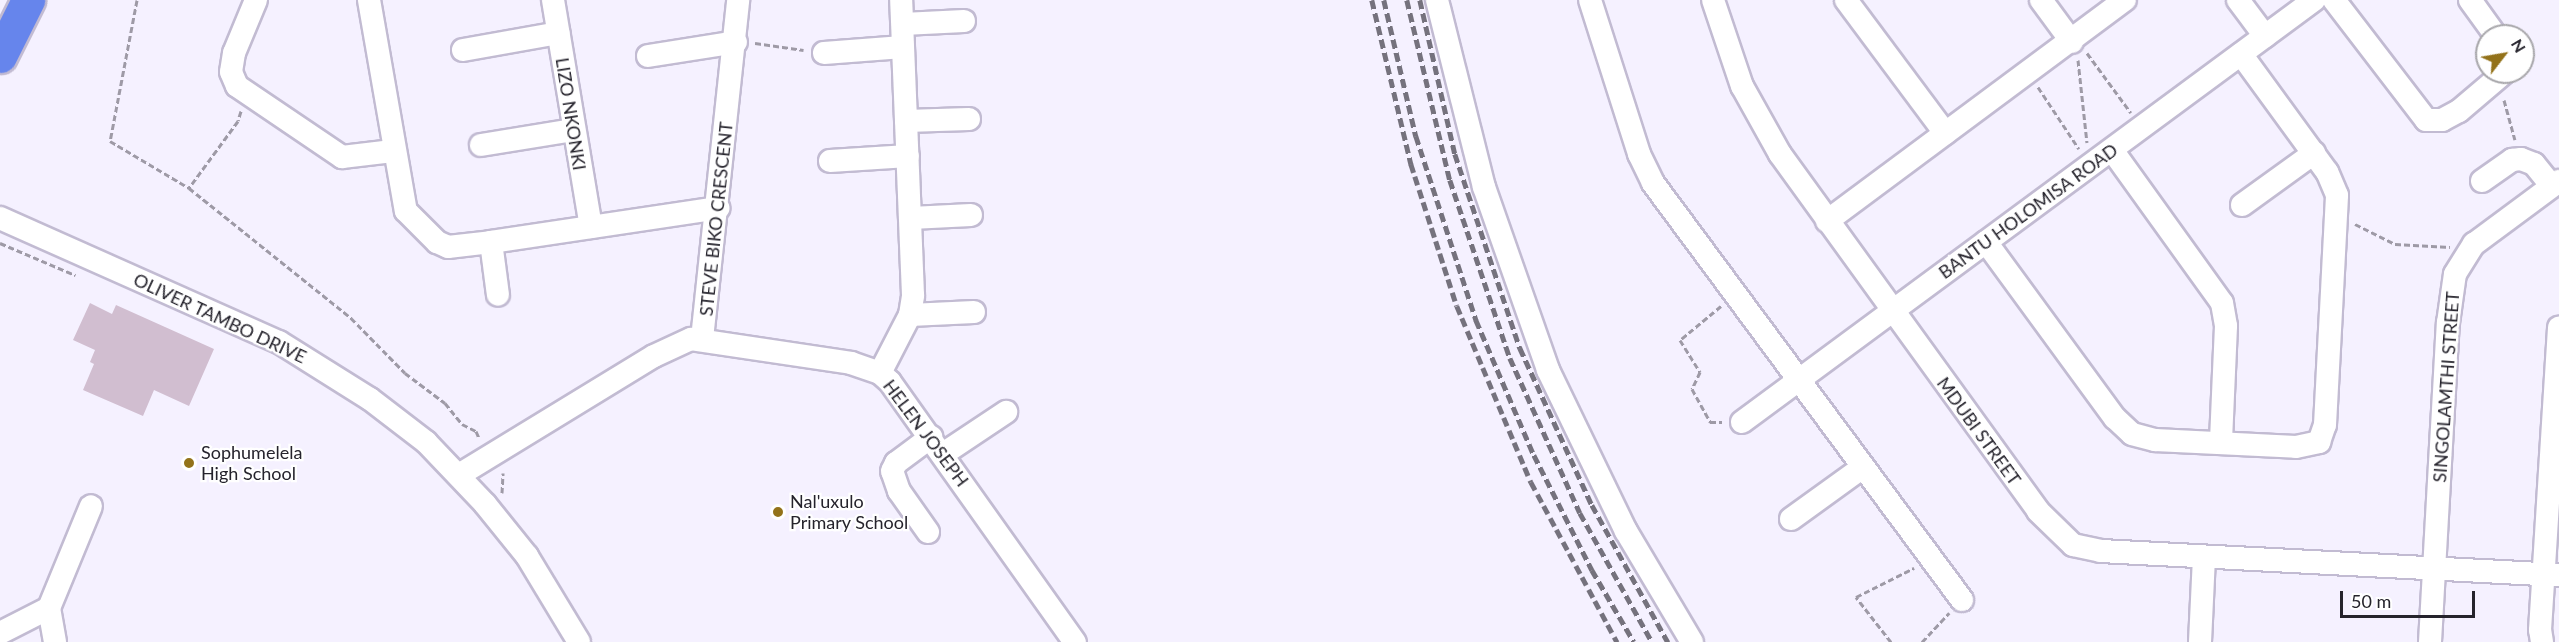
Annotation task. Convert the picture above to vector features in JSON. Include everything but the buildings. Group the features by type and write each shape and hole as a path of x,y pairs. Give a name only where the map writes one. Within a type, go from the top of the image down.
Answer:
{"highway":[{"path":"0,56 28,0"}],"street":[{"path":"256,0 231,72 246,95 342,158 393,151"},
{"path":"369,0 393,151 411,219 437,242 448,247 491,242 718,208"},
{"name":"LIZO NKONKI","path":"553,0 591,227"},
{"name":"STEVE BIKO CRESCENT","path":"459,475 654,356 691,339 702,339 736,42 738,0"},
{"path":"880,373 910,315 913,295 901,0"},
{"path":"1437,0 1484,188 1548,370 1626,531 1692,642"},
{"path":"1590,0 1645,170 1734,295 1962,600"},
{"name":"MDUBI STREET","path":"1713,0 1752,108 1827,221 1892,311 2038,511 2064,538 2084,549 2101,551 2551,574"},
{"path":"1846,0 1945,133"},
{"path":"2041,0 2074,40"},
{"path":"1827,221 2126,0"},
{"path":"2238,0 2265,36"},
{"name":"BANTU HOLOMISA ROAD","path":"1742,422 2314,0"},
{"path":"2334,0 2426,120 2450,117 2492,84"},
{"path":"2470,0 2487,24"},
{"path":"903,24 964,21"},
{"path":"463,50 558,33"},
{"path":"648,56 736,42"},
{"path":"824,53 903,46"},
{"path":"1986,242 2124,427 2140,438 2312,446 2323,436 2338,206 2334,185 2314,153 2241,54"},
{"path":"906,121 969,119"},
{"path":"481,145 574,130"},
{"path":"2112,150 2222,303 2226,326 2221,442"},
{"path":"2242,205 2314,153"},
{"path":"830,161 908,156"},
{"path":"2481,181 2512,160 2521,159 2534,164 2555,184"},
{"name":"SINGOLAMTHI STREET","path":"2430,642 2448,323 2455,274 2462,259 2474,244 2555,184"},
{"path":"911,218 971,215"},
{"name":"OLIVER TAMBO DRIVE","path":"0,219 279,342 370,399 426,442 459,475 526,556 579,642"},
{"path":"491,242 498,296"},
{"path":"910,315 974,312"},
{"path":"2542,642 2551,574 2559,328"},
{"name":"HELEN JOSEPH","path":"702,339 851,363 880,373 937,446 1070,640"},
{"path":"928,532 899,491 892,471 896,462 937,446 1006,412"},
{"path":"1791,519 1863,466"},
{"path":"55,642 49,608 91,506"},
{"path":"2200,642 2205,557"},
{"path":"0,633 49,608"}],"path":[{"path":"137,0 110,141 189,188 351,318 405,373 445,403 462,424 476,431 490,456 503,472 500,483 503,497"},
{"path":"2074,40 2142,127"},
{"path":"2074,40 2090,165"},
{"path":"736,42 824,53"},
{"path":"2028,73 2090,165"},
{"path":"2504,84 2521,159"},
{"path":"189,188 238,121 246,95"},
{"path":"2338,206 2360,230 2395,244 2448,245 2462,259"},
{"path":"0,243 79,277"},
{"path":"1734,295 1680,340 1700,372 1692,389 1710,422 1742,422"},
{"path":"1891,642 1856,597 1931,560"},
{"path":"1922,642 1962,600"}],"railway":[{"path":"1372,0 1411,164 1457,306 1531,482 1617,642"},
{"path":"1384,0 1416,136 1476,320 1534,455 1592,570 1634,642"},
{"path":"1407,0 1450,180 1510,358 1580,513 1652,642"},
{"path":"1420,0 1455,154 1520,348 1592,505 1668,642"}],"place":[{"name":"Sophumelela High School","path":"189,463"},
{"name":"Nal'uxulo Primary School","path":"778,512"}]}
